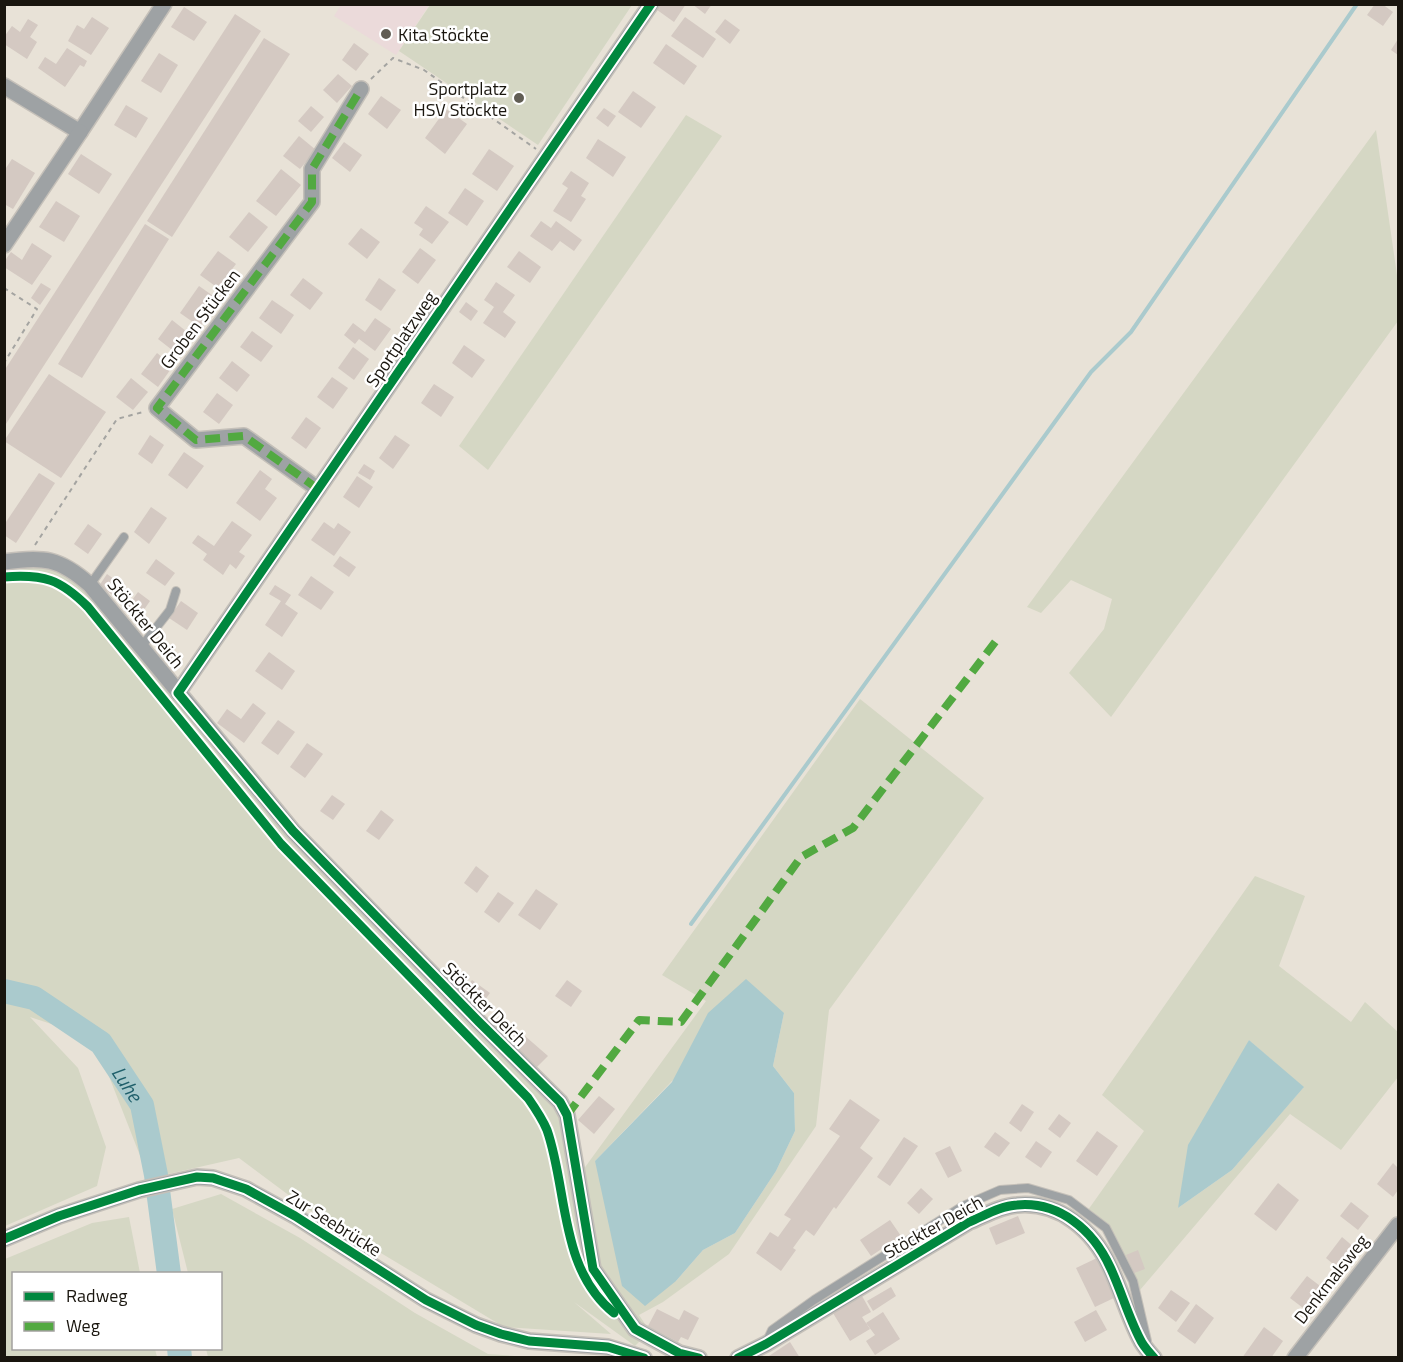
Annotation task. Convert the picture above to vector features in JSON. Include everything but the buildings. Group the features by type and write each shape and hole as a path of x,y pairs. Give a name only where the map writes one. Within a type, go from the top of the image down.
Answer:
{"street":[{"path":"4,245 164,4"},
{"name":"Sportplatzweg","path":"178,693 651,4"},
{"path":"4,86 80,132"},
{"name":"Groben Stücken","path":"157,408 312,202 312,169 361,89"},
{"path":"157,408 196,440 244,436 318,489"},
{"name":"Stöckter Deich","path":"4,562 29,558 57,561 77,573 90,585 293,831 560,1102 567,1114 593,1269 635,1329 680,1353 699,1358"},
{"name":"Zur Seebrücke","path":"4,1239 59,1216 139,1190 197,1177 213,1178 246,1189 295,1216 426,1300 476,1325 529,1341 608,1347 644,1358"},
{"name":"Stöckter Deich","path":"738,1358 766,1344 958,1228 1002,1208 1020,1205 1033,1205 1060,1212 1080,1225 1096,1242 1109,1264 1140,1340 1151,1354"},
{"name":"Denkmalsweg","path":"1295,1358 1398,1225"}],"lane":[{"path":"90,585 124,537"},
{"path":"141,647 170,610 176,591"}],"path":[{"path":"361,89 393,58 424,70 546,156"},
{"path":"4,288 37,309 4,363"},
{"path":"29,558 39,537 117,419 157,408"},
{"path":"15,576 26,575 61,584 88,607"},
{"path":"95,616 281,844 528,1098 546,1129 553,1152 564,1212 579,1263"}],"shaded area":[{"name":"Kita Stöckte","path":"341,5 429,5 396,55 334,16"}],"green space":[{"name":"Sportplatz HSV Stöckte","path":"430,5 632,5 538,145 399,51"},
{"path":"686,115 722,136 488,470 459,446"},
{"path":"1376,130 1398,282 1398,321 1111,717 1069,673 1104,629 1112,599 1071,580 1041,613 1027,607"},
{"path":"33,551 65,557 86,575 288,817 567,1104 583,1170 706,1001 662,975 860,699 984,798 829,1010 816,1126 729,1254 663,1302 639,1315 647,1327 643,1338 635,1346 574,1302 611,1334 504,1327 306,1208 239,1158 155,1177 148,1176 94,1038 30,1017 78,1068 106,1147 97,1186 5,1226 5,556","holes":["784,1013 773,1066 794,1093 795,1131 776,1171 735,1233 703,1250 676,1281 595,1161 672,1081"]},
{"path":"1255,876 1305,896 1279,966 1351,1022 1365,1002 1398,1032 1398,1077 1341,1150 1290,1114 1140,1290 1110,1228 1088,1210 1144,1131 1102,1095","holes":["1249,1040 1303,1088 1232,1170 1178,1208"]},
{"path":"221,1194 300,1238 415,1313 488,1354 529,1357 208,1357 206,1350 222,1350 222,1272 188,1272 172,1209"},
{"path":"129,1217 140,1272 12,1272 12,1350 155,1350 157,1357 5,1357 5,1259 92,1223"}],"water":[{"path":"746,979 784,1013 773,1066 794,1093 795,1131 776,1171 735,1233 703,1250 676,1281 645,1306 622,1286 595,1161 672,1082 708,1013"},
{"path":"1249,1040 1304,1087 1232,1170 1178,1208 1188,1145"}],"waterway":[{"path":"691,924 1091,372 1131,332 1357,4"},
{"name":"Luhe","path":"4,991 34,998 101,1043 142,1105 156,1175 169,1272"},
{"name":"Luhe","path":"179,1350 180,1358"}],"marked path":[{"path":"318,489 244,436 196,440 157,408 312,202 312,169 361,89"},
{"path":"567,1115 639,1020 681,1022 801,857 853,828 999,637"}],"cycle path":[{"path":"651,4 178,693 293,831 560,1102 567,1115 593,1269 635,1329 679,1353 699,1358"},
{"path":"4,577 30,576 51,580 69,590 88,607 281,844 528,1098 541,1117 554,1153 574,1252 583,1274 596,1295 614,1313"},
{"path":"4,1239 59,1216 139,1190 197,1177 213,1178 246,1189 295,1216 426,1300 476,1325 529,1341 608,1347 644,1358"},
{"path":"738,1358 766,1344 969,1222 1004,1207 1017,1205 1032,1205 1060,1213 1084,1230 1094,1241 1110,1267 1141,1342 1154,1358"}],"place":[{"name":"Kita Stöckte","path":"386,34"},
{"name":"Sportplatz HSV Stöckte","path":"519,98"}]}
